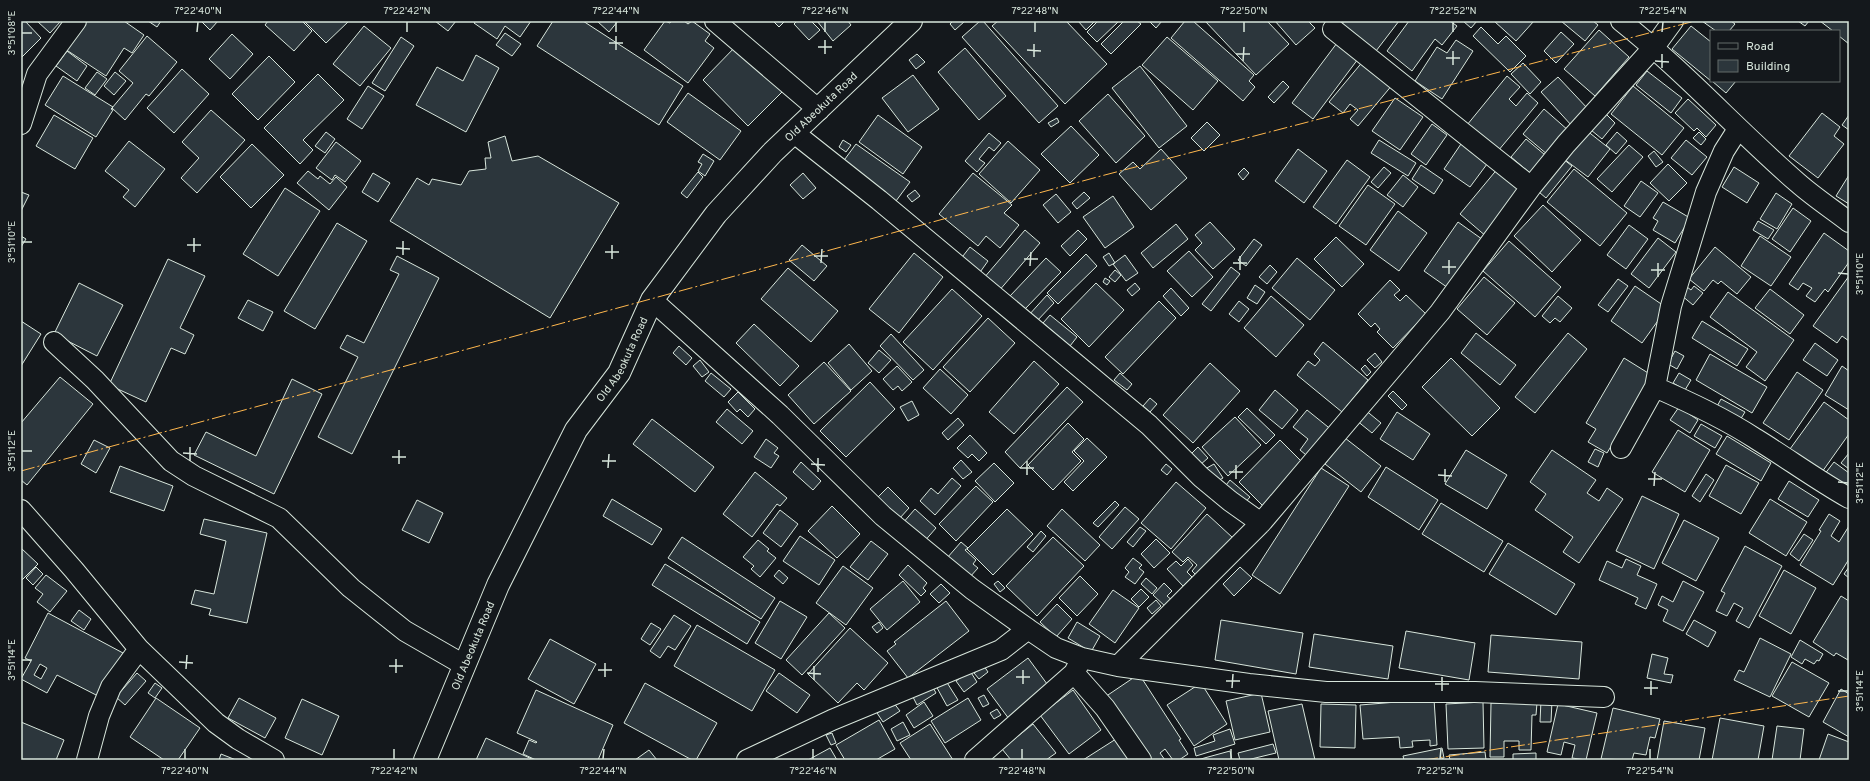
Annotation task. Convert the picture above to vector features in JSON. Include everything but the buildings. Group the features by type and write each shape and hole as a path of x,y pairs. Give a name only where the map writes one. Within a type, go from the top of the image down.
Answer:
{"highway":[{"name":"Old Abeokuta Road","path":"425,760 498,585 576,430 619,373 652,300 716,214 773,152 793,132 819,110 911,21"}],"street":[{"path":"21,124 37,74 76,21"},
{"path":"715,21 819,110"},
{"path":"1621,21 1654,47 1738,129 1799,184 1849,222"},
{"path":"1118,666 1261,523 1440,312 1531,187 1566,144 1654,47 1674,21"},
{"path":"1333,29 1531,187"},
{"path":"1621,448 1655,386 1671,306 1706,192 1724,151 1738,129"},
{"path":"793,132 879,200 1149,425 1201,477 1230,501 1261,523"},
{"path":"652,300 780,415 883,516 972,589 1056,648 1078,666 1104,708 1140,760"},
{"path":"54,342 95,380 171,461 194,476 279,518 351,588 405,631 464,665"},
{"path":"1655,386 1755,438 1822,483 1849,498"},
{"path":"21,510 74,570 139,649 216,723 238,739 274,760"},
{"path":"747,760 832,720 1001,650 1028,629"},
{"path":"87,760 99,716 111,688 139,649"},
{"path":"975,760 1078,666 1118,666 1249,684 1326,692 1460,692 1604,697"}],"power":[{"path":"21,471 1101,176 1695,21"},
{"path":"1424,760 1849,696"}]}
